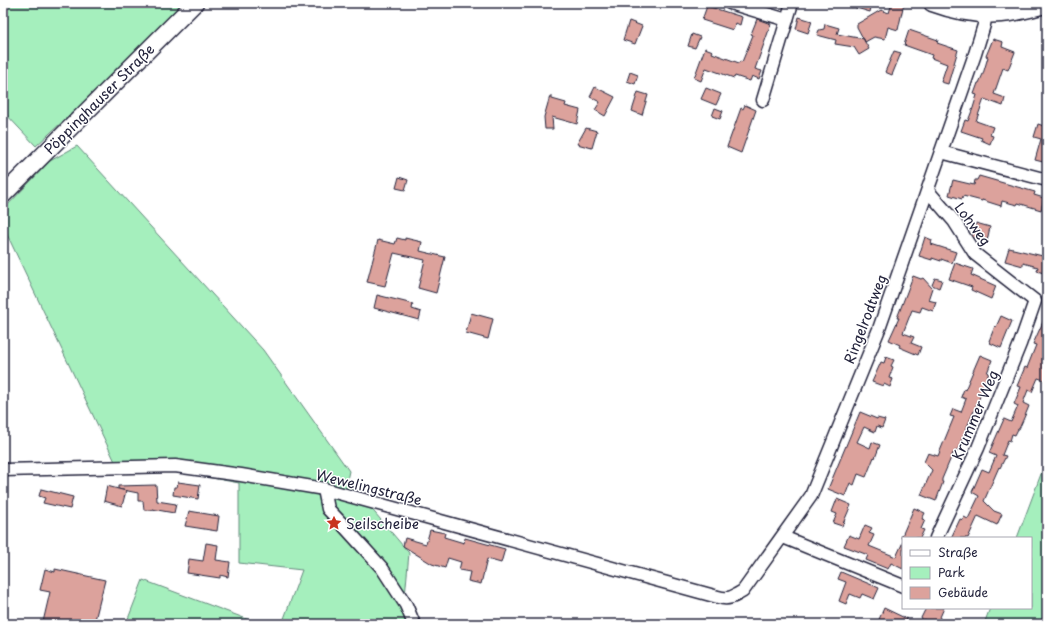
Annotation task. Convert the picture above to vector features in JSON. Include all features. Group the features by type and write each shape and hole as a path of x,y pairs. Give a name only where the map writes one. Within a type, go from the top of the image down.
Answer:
{"main road":[{"name":"Pöppinghauser Straße","path":"3,195 195,3"},
{"path":"932,3 952,10 986,14 1013,8 1047,5"}],"street":[{"path":"730,3 787,20"},
{"path":"762,100 792,3"},
{"name":"Ringelrodtweg","path":"718,597 726,599 743,591 811,496 879,329 928,191 982,32 986,14"},
{"path":"941,152 1047,180"},
{"name":"Lohweg","path":"928,191 954,221 975,254 1035,301"},
{"name":"Krummer Weg","path":"936,537 978,448 1020,344 1035,301"},
{"name":"Wewelingstraße","path":"3,470 175,466 240,475 324,490 718,597"},
{"path":"324,490 328,509 382,568 406,605 414,624"},
{"path":"783,537 902,586"}],"green space":[{"path":"3,3 188,3 80,110 74,111 36,146 3,111"},
{"path":"77,146 263,350 349,471 347,480 409,553 404,608 409,624 282,624 302,570 239,563 239,483 185,473 119,470 3,226 3,210 50,161"},
{"path":"1047,458 1047,624 984,624 990,609 1032,609 1032,537 1017,537"},
{"path":"143,580 260,624 126,624"}],"building":[{"path":"846,3 872,3 870,12 846,5"},
{"path":"892,3 904,3 898,30 888,27 885,39 874,37 865,42 869,49 859,55 854,47 835,44 836,40 817,35 819,30 824,29 825,24 839,28 837,34 863,39 857,24 881,10 889,13"},
{"path":"707,6 742,17 740,25 736,23 733,30 702,20"},
{"path":"799,17 812,21 808,33 796,29"},
{"path":"757,19 771,24 755,69 762,71 759,79 752,76 750,81 735,76 734,78 706,68 701,81 694,78 705,48 713,51 712,53 739,63 740,61 742,62 753,35 751,34"},
{"path":"629,21 642,26 635,44 623,40"},
{"path":"909,30 938,40 937,43 958,50 948,84 941,82 947,64 931,58 932,55 904,45"},
{"path":"692,34 700,37 695,48 688,46"},
{"path":"993,39 1003,42 1002,47 1015,52 1008,70 1003,68 994,94 1005,98 1003,106 984,99 976,121 993,127 990,135 993,136 990,144 981,140 982,138 961,131 965,120 968,121 973,108 977,95 974,94 983,74 988,57 986,56"},
{"path":"894,51 901,53 892,75 885,72"},
{"path":"630,72 638,75 635,84 627,81"},
{"path":"595,87 615,97 605,116 595,110 600,102 590,97"},
{"path":"706,88 721,94 716,105 701,99"},
{"path":"638,92 648,95 642,115 632,111"},
{"path":"550,96 552,96 552,99 566,103 565,106 580,110 577,124 552,117 553,129 545,129 544,117"},
{"path":"745,105 756,110 741,153 727,147 741,108 743,109"},
{"path":"715,108 723,111 720,119 712,116"},
{"path":"1038,124 1044,126 1045,124 1047,125 1047,163 1035,160 1041,139 1034,137"},
{"path":"586,128 597,131 592,148 577,144"},
{"path":"979,176 1035,192 1034,195 1044,198 1041,210 1018,203 1017,205 1002,201 1001,206 982,200 963,196 962,199 949,195 953,180 974,185 975,180 977,180"},
{"path":"399,177 408,180 405,190 396,188"},
{"path":"976,223 990,227 987,241 972,236"},
{"path":"925,237 932,240 931,244 956,252 952,263 941,259 941,261 932,258 932,260 919,256"},
{"path":"397,238 405,240 405,238 422,242 420,251 445,257 436,293 418,288 425,260 394,253 385,286 367,282 378,240 395,244"},
{"path":"1009,248 1047,257 1047,274 1037,271 1038,267 1023,263 1023,266 1005,261"},
{"path":"955,263 973,269 971,275 996,286 991,299 971,290 972,287 949,279"},
{"path":"913,276 921,279 923,278 932,288 928,300 936,302 933,311 922,307 920,312 912,310 903,333 914,337 911,343 921,347 918,355 899,347 900,345 889,340 899,318 897,318"},
{"path":"935,278 942,280 939,288 932,285"},
{"path":"377,295 413,304 412,309 421,312 419,320 374,308"},
{"path":"471,313 493,319 488,339 466,333"},
{"path":"1047,313 1047,381 1038,378 1032,392 1028,390 1023,403 1029,406 1019,429 1015,435 1012,434 1010,441 1008,440 1002,455 1006,456 1000,468 999,467 984,501 994,511 1002,514 997,525 978,516 968,537 951,537 960,519 963,520 964,517 968,519 979,496 972,492 982,469 989,472 996,456 989,453 1004,419 1011,422 1018,406 1014,404 1021,387 1017,386 1025,367 1027,368 1036,345 1033,344"},
{"path":"1001,316 1012,321 1001,348 990,343 991,342 989,341"},
{"path":"980,355 992,360 987,373 989,373 957,451 956,450 954,454 953,453 942,479 943,482 936,501 921,495 932,470 924,462 928,453 938,456 954,417 950,416 953,409 961,412 966,399 961,397"},
{"path":"886,357 894,360 891,366 893,367 889,378 893,379 890,387 884,384 883,386 872,382 881,362 884,363"},
{"path":"860,412 877,419 885,420 882,428 877,426 875,432 864,427 857,442 870,448 872,442 880,445 866,477 858,474 854,485 850,483 845,496 828,489"},
{"path":"178,482 200,485 198,499 173,495 174,487 177,487"},
{"path":"156,485 157,501 176,504 174,513 152,509 144,510 143,501 138,501 138,493 118,489 118,486"},
{"path":"107,486 126,491 122,506 104,501"},
{"path":"41,489 73,497 70,509 43,503 45,498 39,496"},
{"path":"837,499 851,505 842,526 833,523 837,514 832,512"},
{"path":"914,508 925,513 922,519 925,520 921,529 924,530 920,537 901,538"},
{"path":"189,511 219,516 217,531 185,526"},
{"path":"865,525 872,528 869,533 874,535 869,546 896,557 902,544 902,568 891,563 888,569 866,560 868,555 844,546 849,535 859,539"},
{"path":"430,530 445,533 444,537 464,543 465,538 505,549 501,563 487,559 481,584 468,581 470,572 459,570 461,562 448,558 445,568 432,564 403,546 405,538 426,544"},
{"path":"206,543 218,545 216,560 230,562 228,577 220,575 220,578 187,573 189,559 203,561"},
{"path":"45,569 55,572 55,569 105,580 94,624 54,624 43,622 50,592 40,590"},
{"path":"841,572 879,588 874,599 862,594 860,598 850,594 846,604 839,601 846,582 838,579"},
{"path":"884,608 907,619 905,624 877,624"},
{"path":"926,609 944,609 937,624 927,624 928,622 921,618"}],"place":[{"name":"Seilscheibe","path":"334,523"}]}
